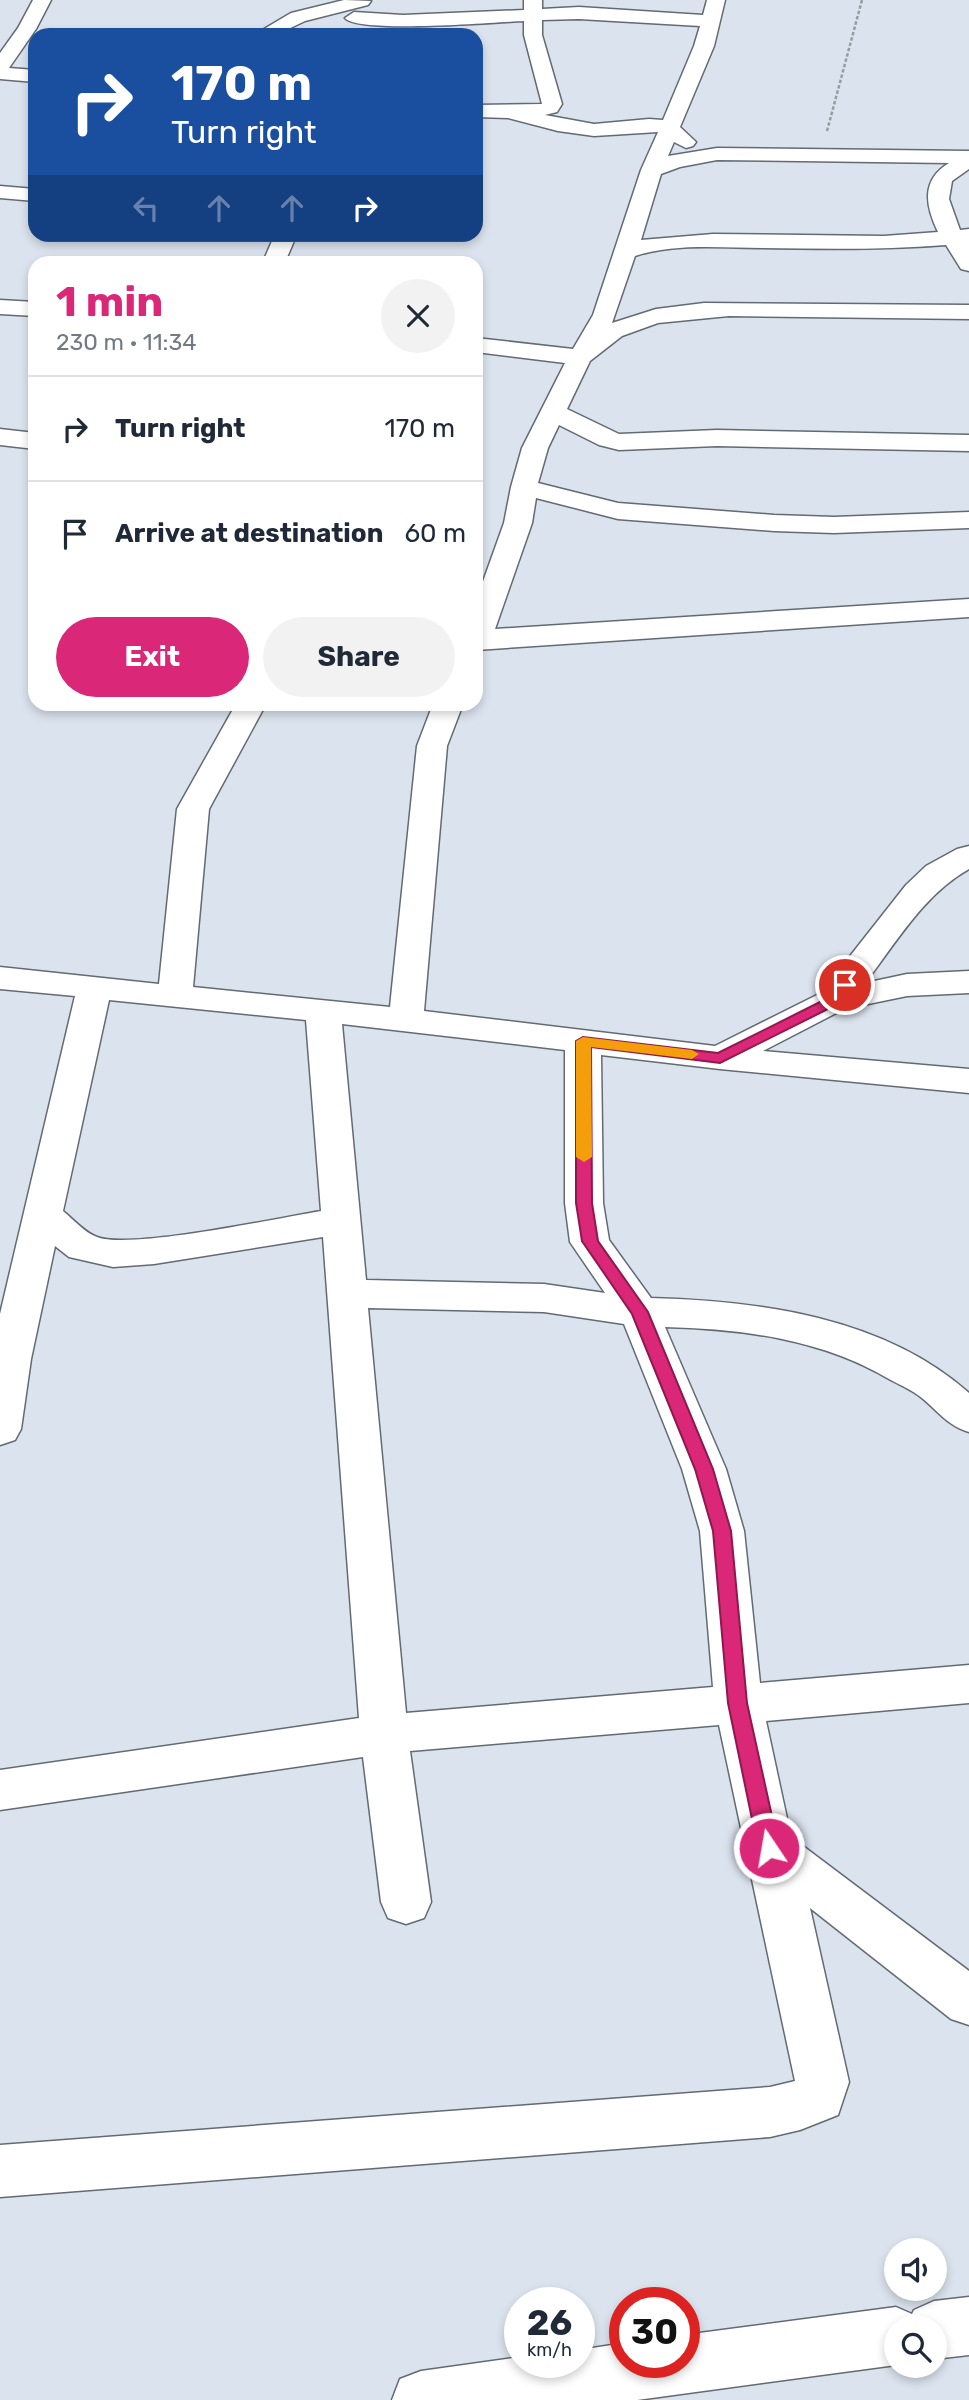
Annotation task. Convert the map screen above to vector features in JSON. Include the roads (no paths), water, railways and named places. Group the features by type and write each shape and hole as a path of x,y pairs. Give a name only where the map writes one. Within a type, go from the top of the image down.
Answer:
{"street":[{"path":"0,66 27,29 42,0"},
{"path":"272,28 283,0"},
{"path":"278,28 298,17 356,13 403,21 533,7 579,13 713,11 704,46 652,170 636,244 605,315 580,357 535,448 524,487 518,523 483,620"},
{"path":"483,111 542,110 550,108 552,104 533,35 533,7"},
{"path":"0,73 28,75"},
{"path":"510,112 558,125 594,130 649,125 668,127 689,144 717,154"},
{"path":"652,170 675,161 717,154 969,159"},
{"path":"969,159 943,177 936,189 939,207 961,237 969,264"},
{"path":"0,192 28,194"},
{"path":"636,244 740,241 884,243 961,237"},
{"path":"0,307 28,309"},
{"path":"483,346 580,357 614,331 652,318 687,312 749,309 902,309 969,312"},
{"path":"552,411 608,440 619,442 717,438 969,443"},
{"path":"0,437 28,440"},
{"path":"524,487 618,511 709,518 817,525 969,520"},
{"path":"483,639 969,608"},
{"path":"175,996 193,809 205,782 239,731 248,711"},
{"path":"406,1020 432,746 446,711"},
{"path":"833,1001 918,892 938,873 969,856"},
{"path":"0,978 406,1020 720,1058 969,1081"},
{"path":"720,1058 833,1001 907,985 969,982"},
{"path":"0,1430 10,1359 94,988"},
{"path":"323,1012 384,1734 406,1902"},
{"path":"0,2171 770,2112 819,2098 822,2082 811,2023 738,1703 722,1531 704,1469 639,1312 590,1241 584,1203 583,1041"},
{"path":"42,1214 66,1237 83,1248 113,1254 154,1251 340,1221"},
{"path":"345,1293 544,1298 639,1312 716,1314 765,1320 835,1338 879,1354 935,1386 969,1417"},
{"path":"0,1790 384,1734 969,1684"},
{"path":"769,1848 969,2002"},
{"path":"947,2329 969,2326"},
{"path":"421,2400 884,2338"}]}
